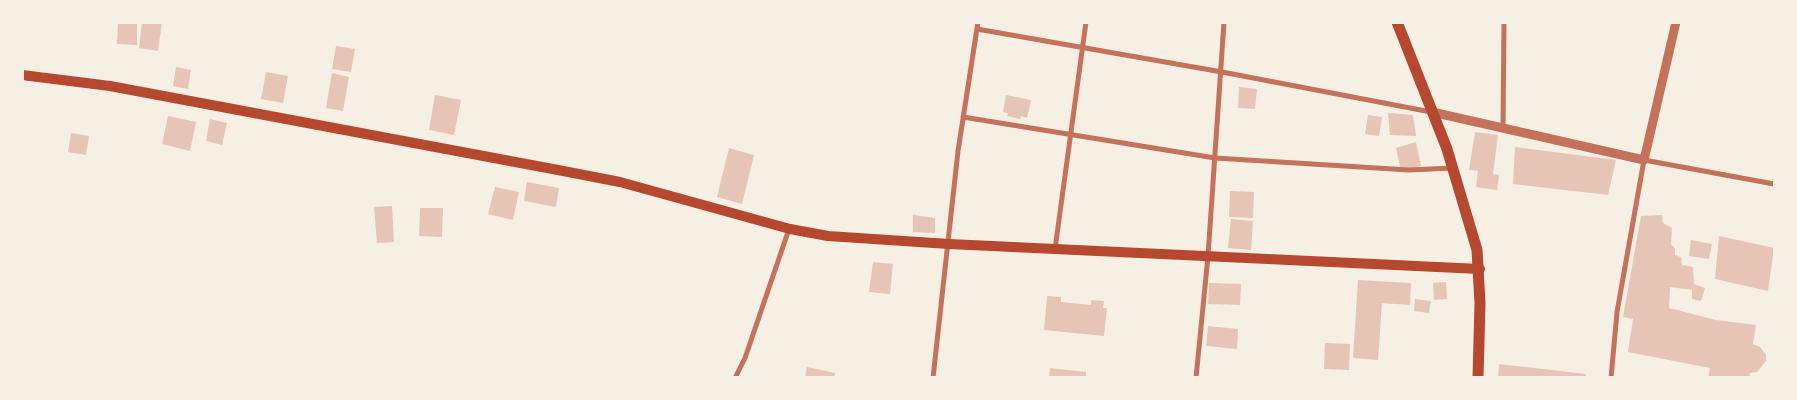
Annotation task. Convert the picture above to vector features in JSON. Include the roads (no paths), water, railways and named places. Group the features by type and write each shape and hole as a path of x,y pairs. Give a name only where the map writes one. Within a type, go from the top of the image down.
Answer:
{"main road":[{"path":"1397,22 1453,168 1478,250 1480,269 1478,378"},
{"path":"22,75 110,86 620,182 790,229 855,238 1480,269"}],"street":[{"path":"1055,249 1086,22"},
{"path":"1196,378 1208,256 1224,22"},
{"path":"1503,128 1504,22"},
{"path":"1611,378 1617,312 1644,160 1676,22"},
{"path":"933,378 963,117 977,26 1432,112 1644,160 1774,184"},
{"path":"963,117 1070,136 1215,158 1409,170 1453,168"},
{"path":"735,378 751,342 790,229"}]}
